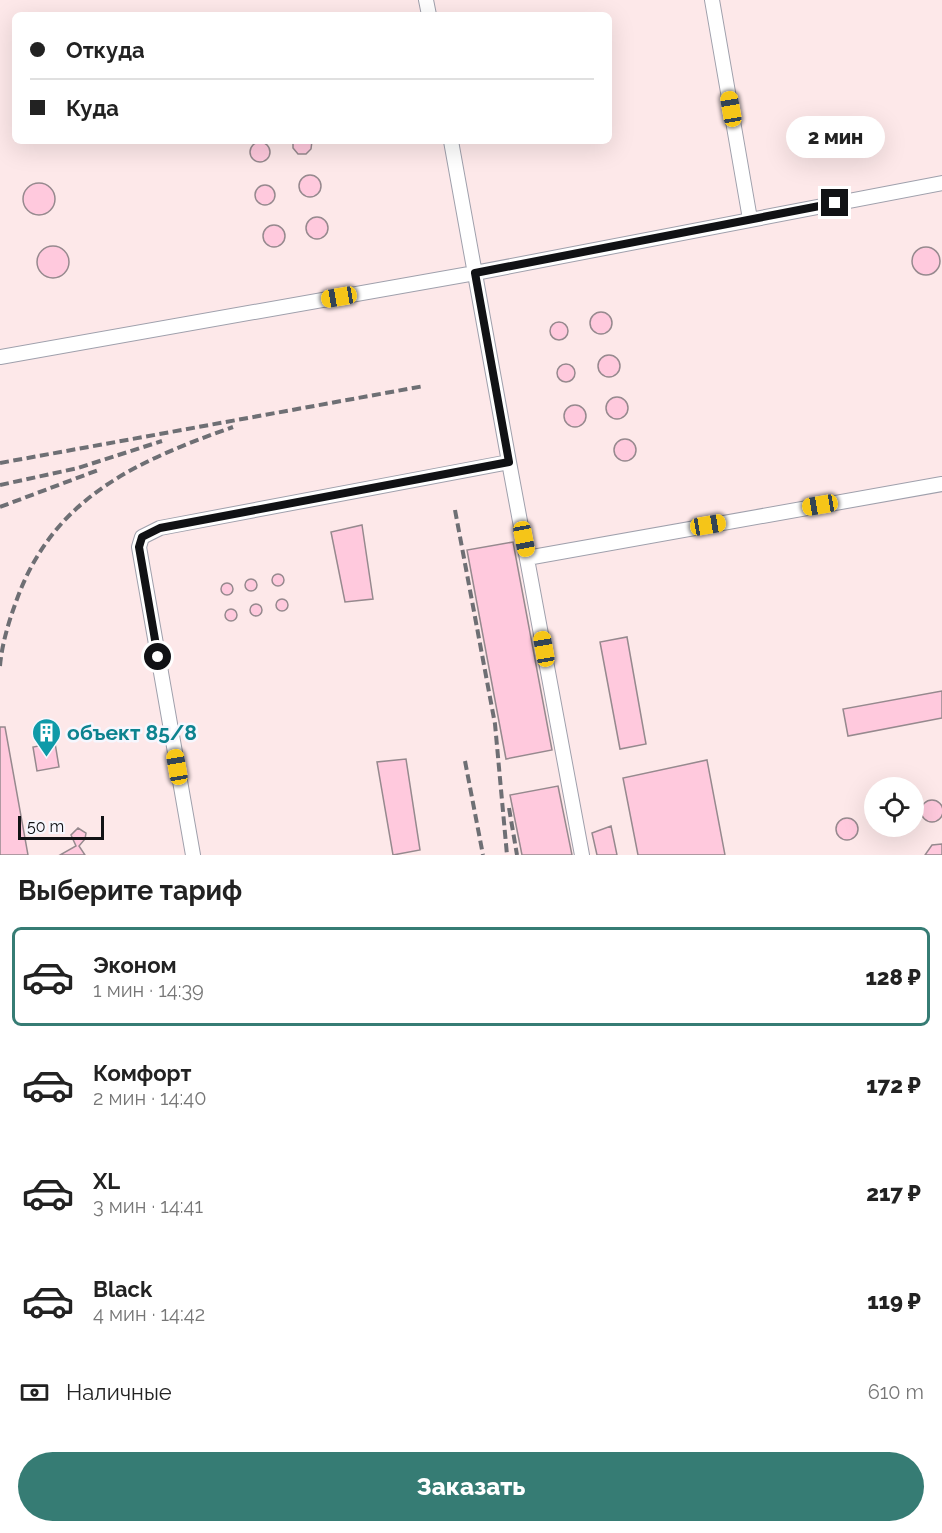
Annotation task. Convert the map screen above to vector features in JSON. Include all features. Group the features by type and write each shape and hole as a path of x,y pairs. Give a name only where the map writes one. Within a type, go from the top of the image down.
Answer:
{"lane":[{"path":"712,0 750,219"},
{"path":"452,144 582,855"},
{"path":"0,357 475,273 942,183"},
{"path":"193,855 139,547 142,537 160,528 509,462"},
{"path":"527,558 942,484"}],"shaded area":[{"path":"0,0 942,0 942,855 0,855"}],"building":[{"path":"254,144 266,144 269,148 269,156 264,161 256,161 251,156 251,148"},
{"path":"293,144 312,144 311,149 306,154 298,154"},
{"path":"306,175 314,175 321,182 321,190 314,197 306,197 299,190 299,182"},
{"path":"39,183 51,187 55,199 51,211 39,215 27,211 23,199 27,187"},
{"path":"265,185 272,188 275,195 272,202 265,205 258,202 255,195 258,188"},
{"path":"313,217 321,217 328,224 328,232 321,239 313,239 306,232 306,224"},
{"path":"270,225 278,225 285,232 285,240 278,247 270,247 263,240 263,232"},
{"path":"53,246 64,251 69,262 64,273 53,278 42,273 37,262 42,251"},
{"path":"926,247 936,251 940,261 936,271 926,275 916,271 912,261 916,251"},
{"path":"601,312 609,315 612,323 609,331 601,334 593,331 590,323 593,315"},
{"path":"559,322 565,325 568,331 565,337 559,340 553,337 550,331 553,325"},
{"path":"609,355 617,358 620,366 617,374 609,377 601,374 598,366 601,358"},
{"path":"566,364 572,367 575,373 572,379 566,382 560,379 557,373 560,367"},
{"path":"617,397 625,400 628,408 625,416 617,419 609,416 606,408 609,400"},
{"path":"575,405 583,408 586,416 583,424 575,427 567,424 564,416 567,408"},
{"path":"625,439 633,442 636,450 633,458 625,461 617,458 614,450 617,442"},
{"path":"362,525 373,599 345,602 331,532"},
{"path":"513,542 552,750 506,759 467,550"},
{"path":"280,574 283,575 283,585 276,586 273,585 272,578 273,575"},
{"path":"253,579 256,580 256,590 249,591 246,590 245,583 246,580"},
{"path":"229,583 232,584 232,594 225,595 222,594 221,587 222,584"},
{"path":"284,599 287,600 287,610 280,611 277,610 276,603 277,600"},
{"path":"258,604 261,605 261,615 254,616 251,615 250,608 251,605"},
{"path":"233,609 236,610 236,620 229,621 226,620 225,613 226,610"},
{"path":"627,637 646,744 620,749 600,642"},
{"path":"942,691 942,718 848,736 843,709"},
{"path":"0,727 5,727 28,855 0,855"},
{"name":"объект 85/8","path":"55,743 59,767 37,771 33,747"},
{"path":"406,759 420,850 393,855 377,762"},
{"path":"707,760 725,855 638,855 623,778"},
{"path":"558,786 572,855 522,855 510,795"},
{"path":"932,800 940,803 942,807 940,819 932,822 924,819 924,803"},
{"path":"847,818 855,821 858,829 855,837 847,840 839,837 836,829 839,821"},
{"path":"611,826 617,855 597,855 592,833"},
{"path":"78,828 86,833 85,839 79,846 85,855 60,855 76,846 71,835"},
{"path":"942,844 942,855 925,855 932,845"}],"railway":[{"path":"0,463 424,386"},
{"path":"0,666 11,616 33,564 53,534 76,509 103,487 132,469 233,427"},
{"path":"0,485 78,468 162,441"},
{"path":"0,507 101,469"},
{"path":"455,510 495,724 507,855"},
{"path":"465,761 483,855"},
{"path":"509,808 517,855"}],"place":[{"name":"объект 85/8","path":"46,758"}],"route":[{"path":"158,657 139,547 142,537 160,528 509,462 475,273 835,203"}]}
